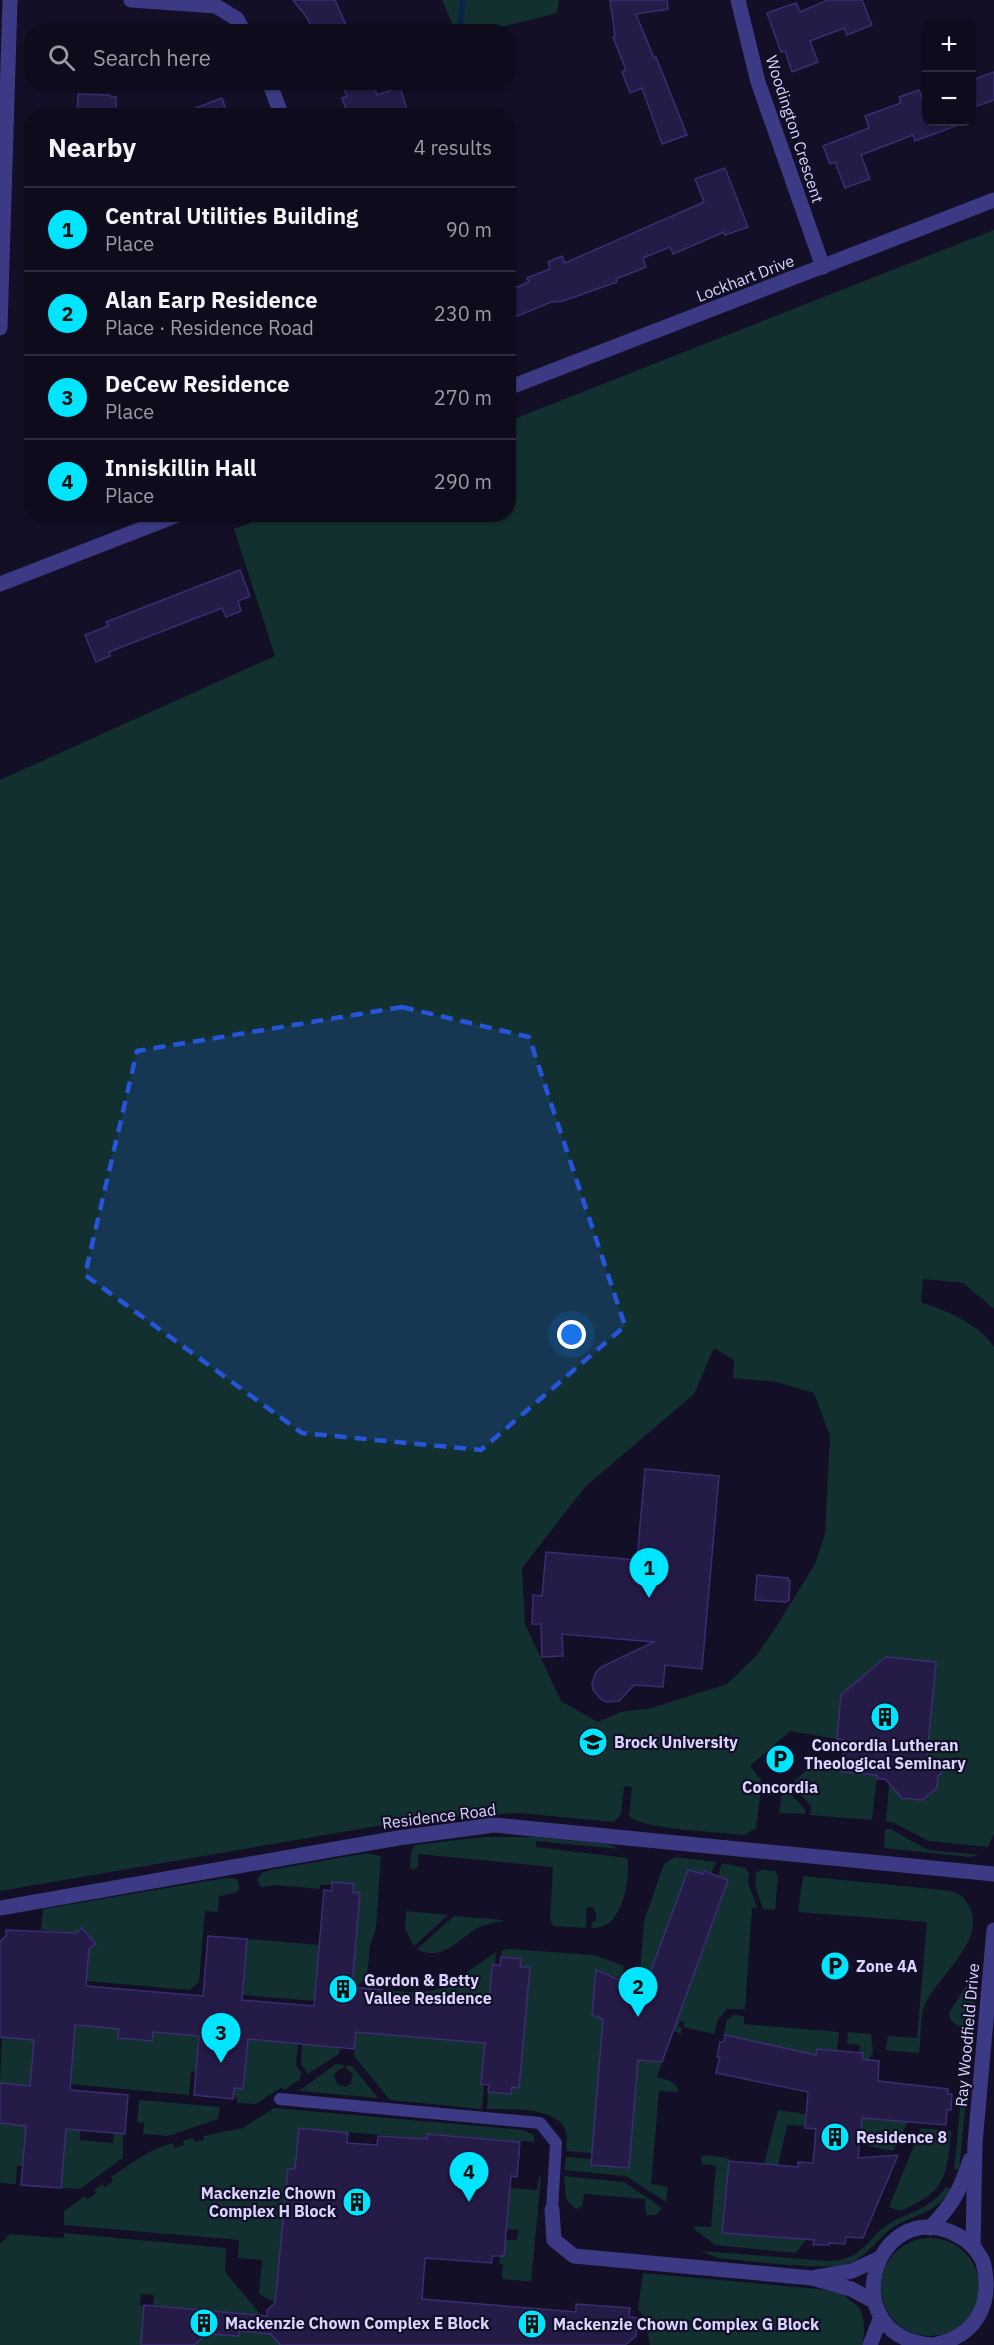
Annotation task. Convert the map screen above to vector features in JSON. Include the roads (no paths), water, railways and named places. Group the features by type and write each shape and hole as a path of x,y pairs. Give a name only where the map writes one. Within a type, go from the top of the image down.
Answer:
{"street":[{"path":"0,328 10,0"},
{"path":"131,0 216,6 237,19 240,24"},
{"name":"Woodington Crescent","path":"738,0 758,82 823,267"},
{"path":"272,90 279,108"},
{"name":"Lockhart Drive","path":"516,385 994,200"},
{"path":"0,584 159,522"},
{"name":"Residence Road","path":"0,1908 398,1838 494,1825 994,1874"},
{"name":"Ray Woodfield Drive","path":"983,2256 975,2143 994,1930"},
{"path":"280,2099 540,2123 556,2143 552,2210 554,2240 574,2256 812,2278 851,2289 874,2301"},
{"name":"Ray Woodfield Drive","path":"930,2228 946,2212 959,2193 975,2143"},
{"path":"930,2228 946,2230 961,2236 983,2256 988,2272 990,2304 966,2333 950,2342 933,2345 918,2344 903,2338 881,2317 874,2301 872,2286 874,2272 889,2246 901,2236 915,2230 930,2228"},
{"path":"812,2278 852,2271 880,2258"},
{"path":"870,2345 881,2317"}],"waterway":[{"path":"460,24 463,0"}],"place":[{"name":"Central Utilities Building","path":"649,1598"},
{"name":"Concordia Lutheran Theological Seminary","path":"885,1717"},
{"name":"Brock University","path":"593,1742"},
{"name":"Concordia","path":"780,1759"},
{"name":"Zone 4A","path":"835,1966"},
{"name":"Gordon & Betty Vallee Residence","path":"343,1989"},
{"name":"Alan Earp Residence","path":"638,2017"},
{"name":"DeCew Residence","path":"221,2063"},
{"name":"Residence 8","path":"835,2137"},
{"name":"Mackenzie Chown Complex H Block","path":"357,2202"},
{"name":"Inniskillin Hall","path":"469,2202"},
{"name":"Mackenzie Chown Complex E Block","path":"204,2323"},
{"name":"Mackenzie Chown Complex G Block","path":"532,2324"}]}
